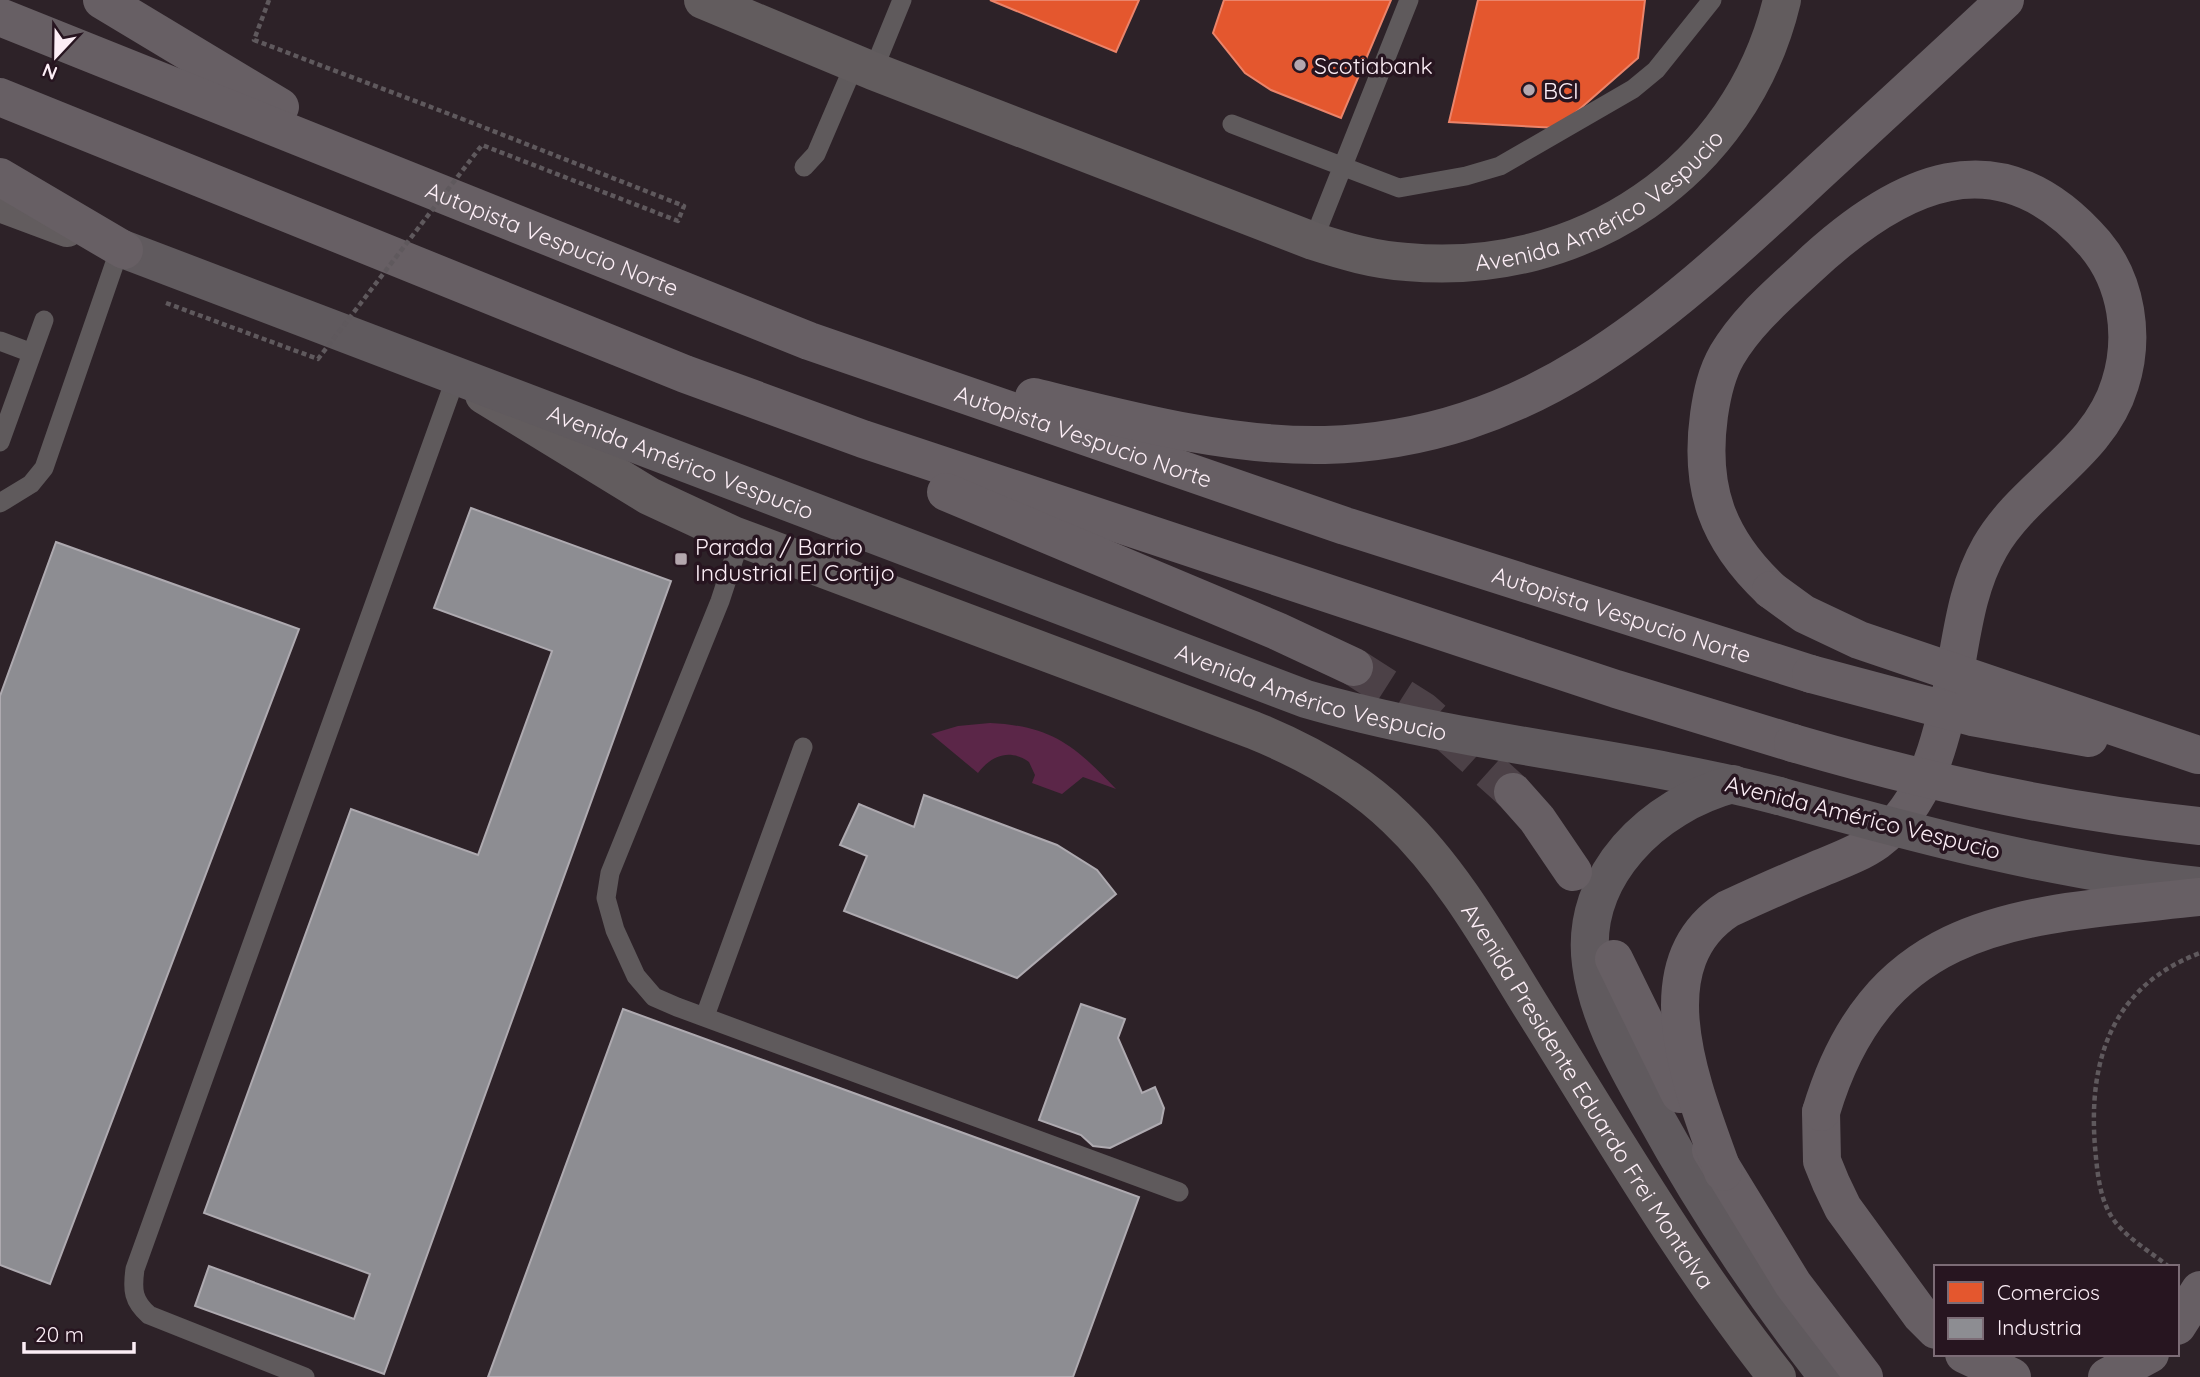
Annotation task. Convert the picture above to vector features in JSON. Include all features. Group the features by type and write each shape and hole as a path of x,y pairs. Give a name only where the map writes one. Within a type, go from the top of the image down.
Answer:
{"highway":[{"path":"102,0 271,102 430,189"},
{"path":"129,0 155,32"},
{"path":"809,341 1083,409 1227,438 1325,445 1432,432 1487,415 1546,389 1635,331 1749,237 2005,0"},
{"name":"Autopista Vespucio Norte","path":"0,17 809,341 1345,526 1811,674 1972,716 2199,755"},
{"path":"0,97 488,296 764,404 1184,548 1616,689 1869,765 1982,792 2200,826"},
{"path":"0,177 122,249"},
{"path":"1723,1172 1693,1086 1680,1022 1684,973 1689,952 1698,935 1718,915 1875,842 1908,810 1920,790 1942,729 1966,609 1983,559 2013,514 2097,432 2111,409 2121,383 2128,340 2127,319 2120,292 2099,250 2066,216 2024,191 1985,180 1964,179 1917,189 1877,211 1825,250 1767,305 1738,338 1714,386 1707,427 1706,469 1714,507 1730,544 1771,590 1804,614 1858,640 2199,755"},
{"path":"764,404 933,486 1278,631 1354,667"},
{"path":"1513,792 1537,819 1573,872"},
{"path":"1934,1328 1843,1208 1822,1161 1821,1112 1838,1063 1862,1020 1894,983 1949,944 1990,928 2046,915 2200,897"},
{"path":"1614,959 1670,1076 1723,1172 1793,1284 1864,1377"},
{"path":"2179,1323 2200,1290"},
{"path":"1968,1356 2012,1377"},
{"path":"2107,1377 2146,1356"}],"main road":[{"name":"Avenida Américo Vespucio","path":"703,0 864,67 1313,241 1367,257 1406,262 1468,263 1544,248 1611,222 1670,184 1723,128 1755,76 1782,0"},
{"name":"Avenida Américo Vespucio","path":"0,203 1306,699 1423,729 1733,784 2005,853 2105,874 2200,886"},
{"name":"Avenida Américo Vespucio","path":"456,377 649,496 741,537 1283,742 1358,786 1397,818"},
{"path":"1733,784 1692,797 1646,829 1627,849 1606,881 1597,904 1592,929 1591,964 1595,988 1612,1037 1666,1137 1739,1255 1828,1377"},
{"name":"Avenida Presidente Eduardo Frei Montalva","path":"1397,818 1425,849 1474,915 1699,1269 1777,1377"}],"lane":[{"path":"804,167 816,154 902,0"},
{"path":"1313,241 1409,0"},
{"path":"1233,124 1399,188 1436,184 1500,166 1633,89 1656,70 1712,0"},
{"path":"0,503 31,484 44,468 122,249"},
{"path":"0,442 44,320"},
{"path":"0,341 32,353"},
{"path":"305,1377 149,1315 136,1304 132,1286 135,1269 456,377"},
{"path":"741,537 720,601 610,873 606,898 615,930 636,976 654,997 1179,1192"},
{"path":"705,1016 803,747"}],"path":[{"path":"166,303 318,359 482,145 678,221 684,206 254,40 269,0"},
{"path":"2166,1265 2124,1231 2105,1205 2097,1167 2094,1088 2103,1050 2123,1011 2167,968 2200,954"}],"shaded area":[{"path":"990,723 1030,729 1061,741 1088,761 1116,789 1083,777 1062,794 1032,783 1035,775 1029,762 1014,755 995,758 978,773 931,734 958,726"}],"building: Comercios":[{"path":"990,0 1139,0 1116,52"},
{"name":"Scotiabank","path":"1224,0 1391,0 1341,118 1271,90 1245,73 1213,33"},
{"name":"BCI","path":"1478,0 1645,0 1638,58 1558,128 1449,122"}],"building: Industria":[{"path":"471,508 671,581 384,1374 195,1306 209,1266 354,1319 370,1274 204,1213 351,809 478,855 552,651 434,608"},
{"path":"56,542 299,629 50,1284 0,1265 0,696"},
{"path":"924,795 1057,845 1097,870 1116,894 1017,978 844,911 867,856 840,845 859,804 914,827"},
{"path":"1081,1004 1125,1019 1118,1038 1142,1093 1155,1087 1164,1108 1161,1123 1110,1148 1093,1146 1081,1135 1039,1120"},
{"path":"623,1009 1139,1197 1073,1377 488,1377"}],"tunnel":[{"path":"1354,667 1423,711 1513,792"}],"place":[{"name":"Scotiabank","path":"1300,65"},
{"name":"BCI","path":"1529,90"},
{"name":"Parada / Barrio Industrial El Cortijo","path":"681,559"}]}
